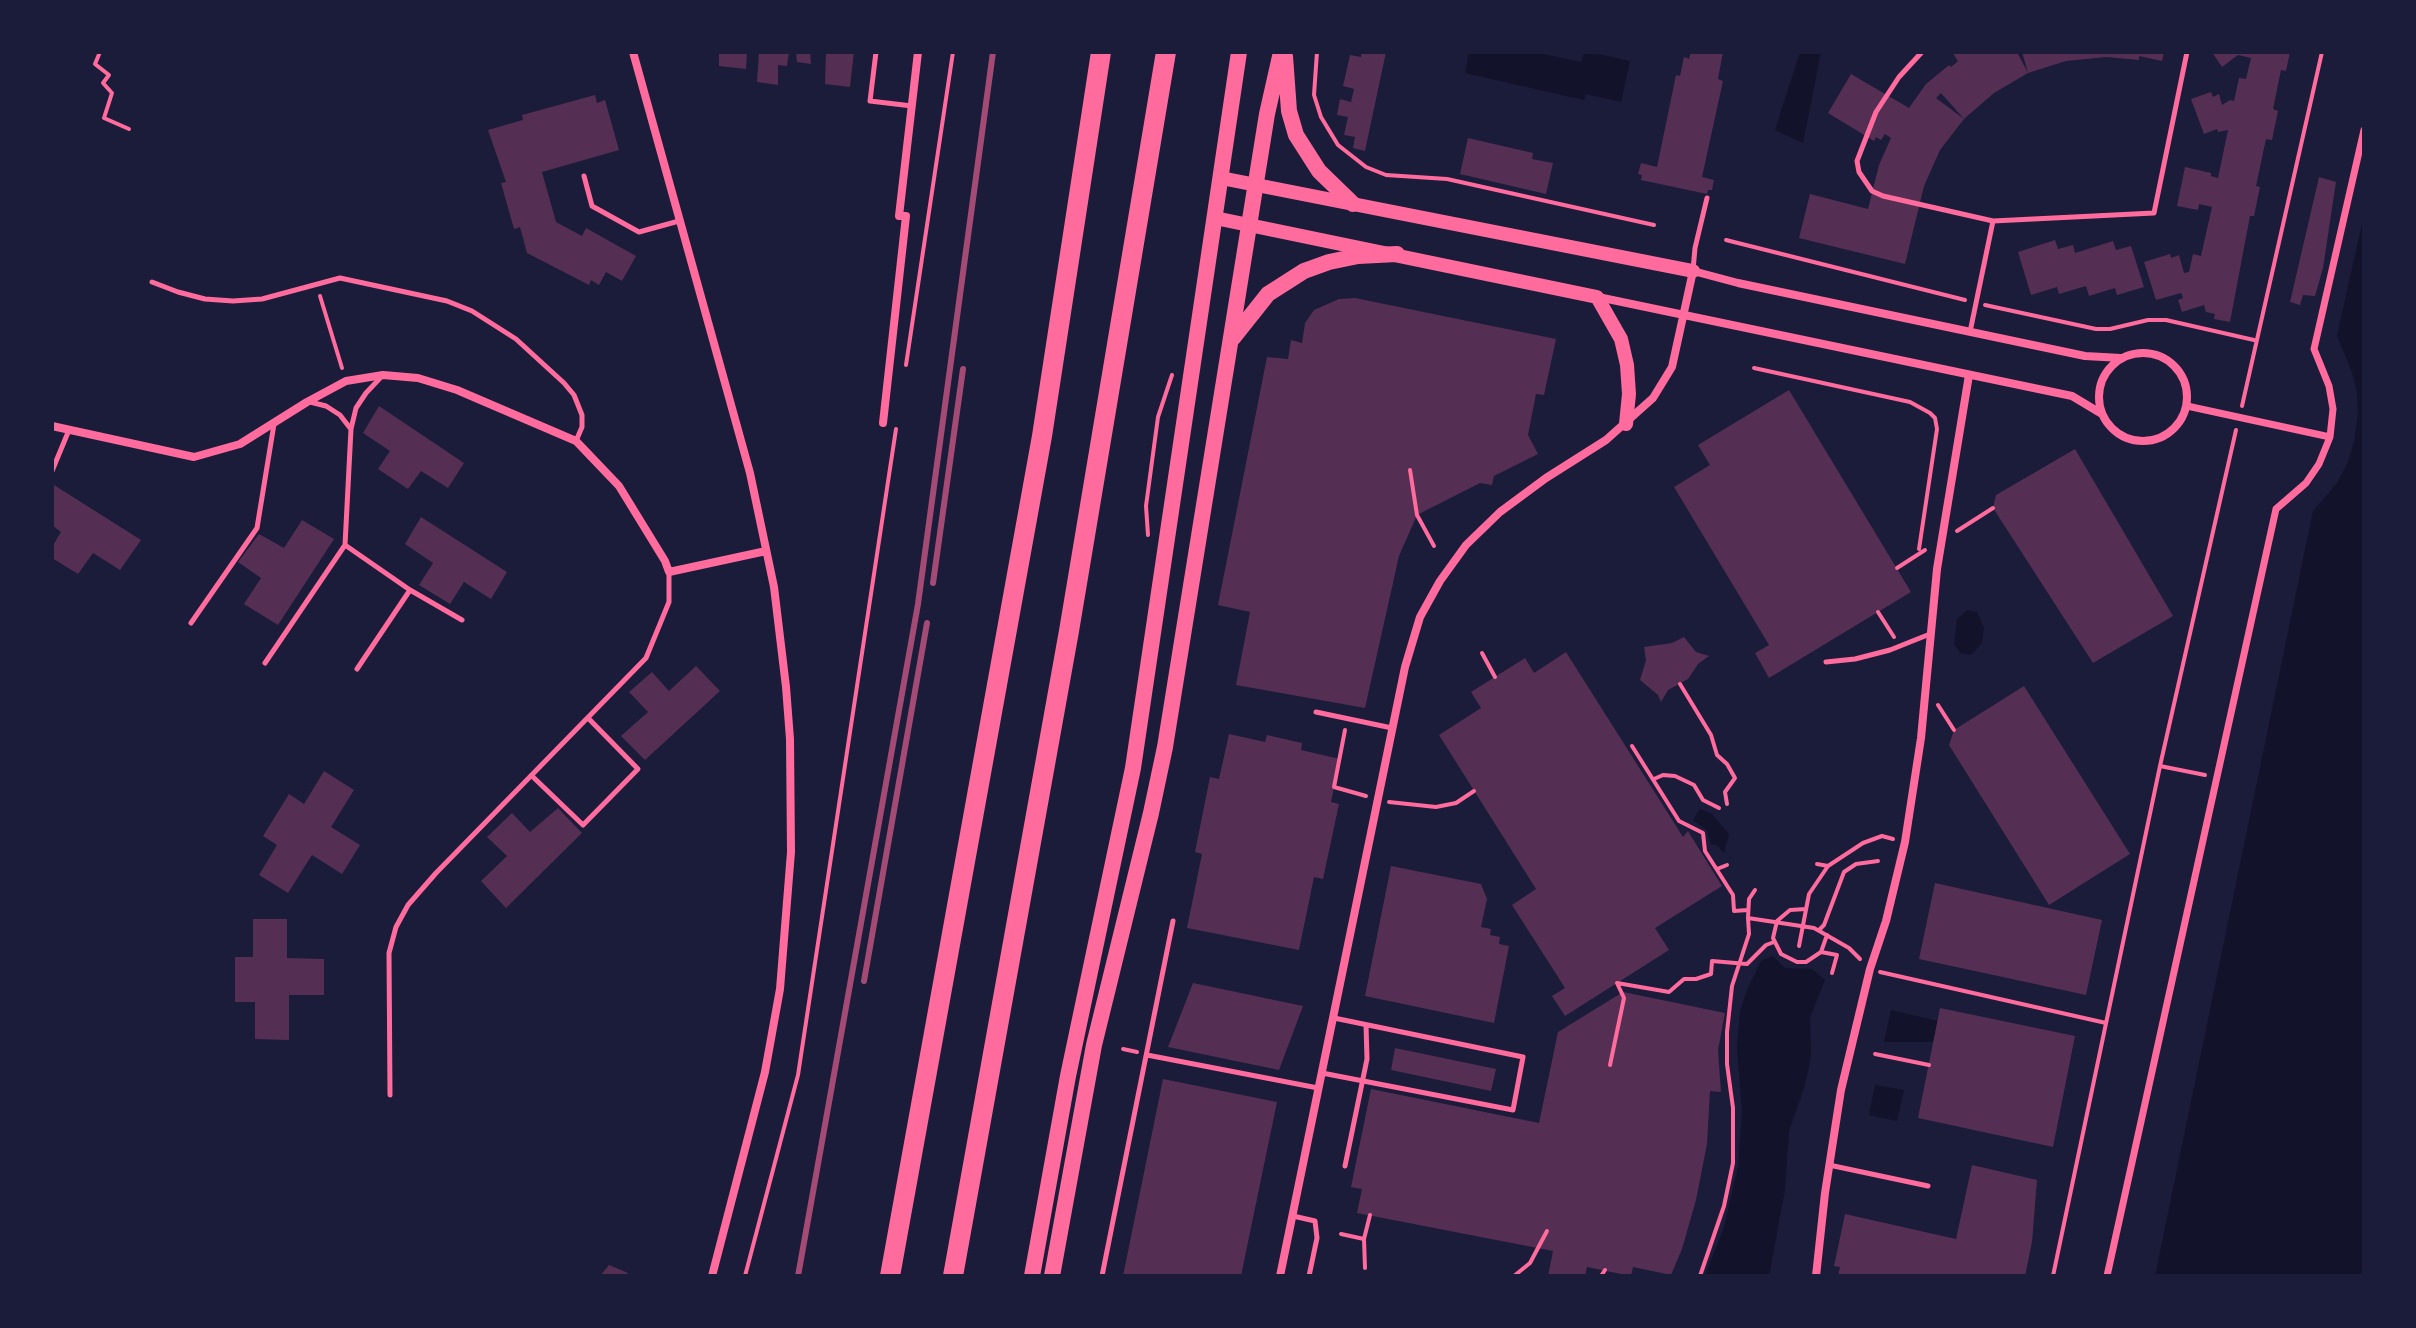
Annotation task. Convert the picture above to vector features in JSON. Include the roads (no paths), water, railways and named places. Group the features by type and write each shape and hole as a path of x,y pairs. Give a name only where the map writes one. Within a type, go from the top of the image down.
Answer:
{"highway":[{"path":"890,1276 1042,436 1101,52"},
{"path":"953,1276 1069,631 1166,52"}],"main road":[{"path":"1032,1276 1068,1076 1133,768 1239,52"},
{"path":"1052,1276 1094,1045 1142,855 1165,747 1267,114 1283,52"},
{"path":"1283,52 1289,111 1296,135 1319,171 1353,204"},
{"path":"1231,342 1268,294 1304,271 1358,256 1397,254"}],"street":[{"path":"633,52 750,473 774,587 790,739 791,852 780,989 765,1072 712,1276"},
{"path":"883,423 906,216 899,216 918,52"},
{"path":"2107,1276 2276,509 2306,483 2319,464 2330,437 2333,409 2329,386 2314,349 2364,130"},
{"path":"1221,178 1693,271 1753,287 2085,356 2121,358 2145,352 2169,361 2185,381 2187,406 2173,430 2147,441 2121,435 2110,426 2102,414 2099,401 2103,377 2121,358"},
{"path":"1215,218 2072,396 2102,414"},
{"path":"1280,1276 1392,728 1420,617 1440,581 1466,545 1520,496 1606,440 1653,398 1664,383 1678,349 1693,271"},
{"path":"1597,297 1621,339 1627,365 1629,394 1626,424"},
{"path":"52,426 194,457 240,444 346,381 383,375 418,378 457,390 576,441 619,486 669,572 766,551"},
{"path":"1816,1276 1841,1090 1905,842 1921,738 1944,520 1969,375"},
{"path":"2187,406 2330,437"}],"lane":[{"path":"876,52 870,101 912,106"},
{"path":"1922,52 1899,77 1876,112 1857,161 1859,172 1872,191 1883,196 1993,221 2154,213 2187,52"},
{"path":"584,176 592,206 639,232 680,220"},
{"path":"1693,271 1707,198"},
{"path":"1970,332 1993,221"},
{"path":"152,282 205,299 233,301 275,296 340,278 447,301 472,311 516,339 564,383 574,395 582,415 582,427 576,441"},
{"path":"265,663 345,545 351,429 356,408 383,375"},
{"path":"307,402 326,406 340,415 351,429"},
{"path":"191,623 257,528 274,424"},
{"path":"52,471 69,430"},
{"path":"345,545 410,590 462,620"},
{"path":"390,1095 389,953 396,927 408,905 436,873 646,658 669,602 669,572"},
{"path":"357,669 410,590"},
{"path":"1826,662 1890,650 1930,634"},
{"path":"1316,712 1392,728"},
{"path":"532,776 583,825 638,769 589,719"},
{"path":"1102,1276 1173,921"},
{"path":"1322,1073 1513,1110 1523,1057 1333,1018"},
{"path":"1345,1166 1367,1059 1366,1025"},
{"path":"1147,1055 1319,1088"},
{"path":"1829,1165 1928,1186"},
{"path":"1292,1215 1315,1221 1317,1238 1309,1276"}],"railway":[{"path":"798,1276 918,604 993,52"},
{"path":"933,583 963,369"},
{"path":"864,981 927,623"}]}
